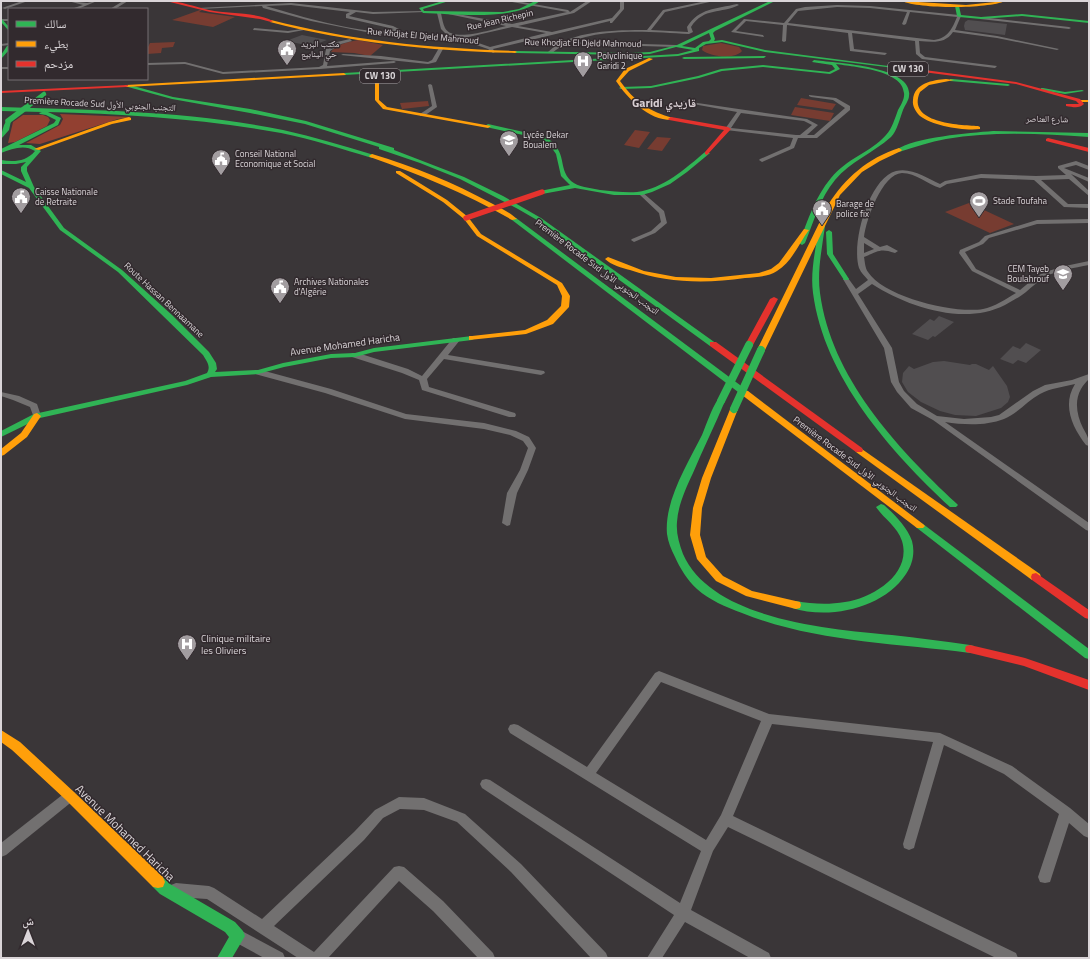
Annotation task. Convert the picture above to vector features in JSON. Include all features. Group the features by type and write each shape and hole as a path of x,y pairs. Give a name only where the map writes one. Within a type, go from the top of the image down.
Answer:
{"main road":[{"path":"168,1 219,12 260,18 302,30 350,40"},
{"path":"200,8 211,1"},
{"path":"447,1 424,6 422,8 423,12 509,12 520,10 534,3"},
{"path":"676,46 773,1"},
{"path":"904,1 957,6 983,6 1003,1"},
{"path":"957,6 994,1"},
{"path":"957,6 959,16 981,18 1022,15 1089,22"},
{"path":"718,57 743,55 747,52 744,47 719,38 716,34 723,25"},
{"path":"696,50 699,45 713,39 711,33 713,30"},
{"name":"Rue Khdjat El Djeld Mahmoud","path":"350,40 441,49 492,50"},
{"path":"676,46 709,42 729,42"},
{"name":"Rue Khodjat El Djeld Mahmoud","path":"492,50 550,52 610,57 650,53 676,46 696,50 704,55 718,57"},
{"name":"CW 130","path":"744,47 766,54 814,61 1008,85 1033,91 1059,102 1079,102"},
{"path":"1,58 8,48"},
{"name":"CW 130","path":"1,92 130,86 610,57 683,55 696,50"},
{"name":"CW 130","path":"729,57 766,54 967,76 1038,88 1079,102 1089,112"},
{"name":"CW 130","path":"44,94 70,91 138,94 174,86 361,77 651,59 718,57"},
{"path":"466,218 542,192 575,186 606,192 642,194 655,189 684,171 701,158 726,133 728,129 663,118 648,112 632,100 621,88 618,81 620,76 651,59"},
{"path":"626,61 638,65"},
{"path":"621,88 660,86 721,70 755,67 783,67 830,73 838,69 832,64 814,61"},
{"path":"836,63 887,73 902,81 907,90 906,95 890,135 862,156 846,165 833,179 819,199 793,265 748,345 683,484 674,509 672,525 673,540 678,556 695,581 720,600 738,609 776,621 829,632 940,644 984,651 1060,673 1089,685"},
{"path":"361,77 377,81 389,75"},
{"path":"1005,128 979,128 938,122 924,116 915,106 916,97 920,88 928,83 959,80 1008,85"},
{"path":"377,81 377,100 380,104 392,110 534,135 554,142 557,146 562,169 566,177 575,186"},
{"path":"1079,102 1082,91 1089,83"},
{"path":"130,86 172,98 250,111 306,123 414,157"},
{"path":"1038,88 1065,93 1082,91"},
{"path":"1,92 44,94"},
{"path":"1,137 6,130 4,121 44,94"},
{"name":"Première Rocade Sud التجنب الجنوبي الأول","path":"1,103 140,106 247,117 293,125 414,157 482,186 539,219 1089,615"},
{"name":"Première Rocade Sud التجنب الجنوبي الأول","path":"1,109 127,113 217,122 280,132 343,146 368,154 442,180 473,195 508,214 714,369 1089,656"},
{"path":"3,150 50,129 56,124 58,119 47,113 14,110"},
{"path":"3,162 19,162 35,153 124,120 173,117"},
{"path":"862,156 893,144 939,134 1005,128"},
{"name":"شارع العناصر","path":"1005,128 1089,130"},
{"path":"835,462 844,473 888,514 903,533 908,548 906,564 899,577 886,589 867,600 841,607 817,608 783,604 737,589 712,571 701,559 696,546 695,533 698,502 702,489 734,409 761,350 822,226 831,204 841,188 857,172 887,155 931,141 986,134 1046,133 1089,136"},
{"path":"986,134 1029,136 1089,149"},
{"path":"1089,136 1079,141 1089,149"},
{"path":"3,150 24,146 35,153"},
{"path":"17,180 23,179 26,176 24,167 35,153"},
{"name":"Avenue Mohamed Haricha","path":"1,434 37,416 187,383 210,375 258,372 283,364 331,356 354,355 374,350 526,332 550,322 565,307 566,296 560,284 479,234 466,218 445,201 368,154"},
{"name":"Route Hassan Bennaamane","path":"3,162 19,169 26,176 31,187 62,229 120,271 206,354 212,363 213,369 210,375"},
{"path":"1,172 31,187"},
{"path":"831,204 830,254 846,279"},
{"path":"539,219 560,228 613,261 633,270 671,278 699,280 745,277 775,269 786,259 800,236 808,229"},
{"path":"822,226 816,282 817,302 826,336 836,360 864,405 881,429 940,494 968,518 1068,590 1089,607"},
{"path":"1,454 24,435 37,416"},
{"name":"Avenue Mohamed Haricha","path":"1,735 16,746 70,796 164,889 230,927 238,936"},
{"path":"224,958 238,936"}],"street":[{"path":"4,8 26,1"},
{"path":"70,1 87,4"},
{"path":"77,8 95,1"},
{"path":"114,8 126,1"},
{"path":"509,1 534,3 573,12"},
{"name":"Rue Jean Richepin","path":"457,38 573,12 590,1"},
{"path":"609,24 622,9 623,1"},
{"path":"648,31 664,11 712,1"},
{"path":"257,5 311,20 372,32 388,33 397,30 397,28 347,17 347,15 355,11"},
{"path":"200,8 257,5 304,5 384,13 423,12"},
{"path":"550,52 564,43 601,34 632,31 689,33 691,32 689,27 699,14 737,5"},
{"path":"763,36 733,32 747,20 785,24 917,40 938,41 950,36 959,16 856,6 805,8 797,10 785,24 784,41"},
{"path":"904,24 909,11"},
{"path":"552,33 443,13 443,29 448,34 492,50 552,33 613,19"},
{"path":"600,16 613,19"},
{"path":"981,18 1069,28"},
{"path":"254,29 288,32 302,30"},
{"path":"601,34 605,29"},
{"path":"953,31 1057,48"},
{"path":"850,32 852,50 885,54"},
{"path":"320,68 326,64 328,50 340,43 350,40"},
{"path":"917,40 919,56 995,67"},
{"path":"564,43 676,46"},
{"path":"343,55 432,62 441,49"},
{"path":"148,64 185,63 223,73 414,61"},
{"path":"422,115 435,107 430,85"},
{"path":"740,111 728,129 815,137 847,110 848,107 834,99 811,96"},
{"path":"684,102 806,120 813,123 815,126 799,136 792,147 762,160"},
{"path":"1060,167 1076,163 1089,168"},
{"path":"1060,167 1089,194"},
{"path":"1060,167 1089,180"},
{"path":"1071,177 1036,178 981,176 945,183 940,186 908,172 896,172 882,182 866,216 860,238 862,265 865,273 873,280 898,296 934,308 983,311 997,306 1021,293 1042,276 1056,270 1089,263"},
{"path":"1036,178 1066,206 1089,206"},
{"path":"634,240 653,232 664,223 662,212 642,194"},
{"path":"1021,293 974,270 962,254 962,251 981,243 987,237 1037,222 1089,221"},
{"path":"860,238 879,248"},
{"path":"861,256 879,248 887,247 895,251"},
{"path":"846,279 888,348 895,382 901,392 914,406 935,418 1089,528"},
{"path":"855,293 873,280"},
{"path":"423,379 456,340"},
{"path":"354,355 405,371 423,379"},
{"path":"443,356 541,373"},
{"path":"258,372 328,391 405,416 484,426 513,433 526,439 532,448 524,470 512,493 506,523"},
{"path":"935,418 964,422 992,420 1002,417 1036,393 1048,387 1074,382 1089,376"},
{"path":"1089,376 1078,386 1072,399 1073,410 1078,426 1089,443"},
{"path":"423,379 425,388 512,415"},
{"path":"1,394 16,398 34,406 37,416"},
{"path":"588,775 660,676 768,719 940,738 1008,770 1066,812 1089,832"},
{"path":"654,958 683,913 708,848 726,819 768,719"},
{"path":"514,729 708,848"},
{"path":"909,844 940,738"},
{"path":"486,784 683,913 764,958"},
{"path":"1,852 70,796"},
{"path":"264,926 359,836 378,814 399,803 424,804 461,818 516,868 601,958"},
{"path":"1045,877 1066,812"},
{"path":"726,819 1011,958"},
{"path":"318,958 399,872 438,906 488,958"},
{"path":"164,889 209,893 264,926 312,958"},
{"path":"238,936 278,958"}],"shaded area":[{"path":"202,10 199,12 235,17 213,27 172,20"},
{"path":"358,40 383,45 370,56 354,53 331,52 339,45"},
{"path":"175,42 173,47 162,48 161,53 148,54 148,47 150,43"},
{"path":"721,43 739,47 742,51 734,56 717,56 702,50 703,46"},
{"path":"801,98 836,104 832,110 797,105"},
{"path":"428,101 429,106 402,109 400,103"},
{"path":"795,107 834,113 830,121 791,115"},
{"path":"60,114 131,117 118,119 40,144 26,143 60,125 63,119"},
{"path":"23,115 43,115 48,117 50,120 47,126 15,142 8,143 13,122"},
{"path":"635,130 650,132 639,148 624,145"},
{"path":"657,137 671,138 662,151 647,149"},
{"name":"Stade Toufaha","path":"969,203 1014,224 990,233 945,212"}],"building":[{"path":"968,20 1007,24 1005,35 965,30 965,22"},
{"path":"302,35 327,40 311,46 286,41"},
{"path":"939,316 954,322 935,337 933,336 928,340 912,334 930,319 934,321"},
{"path":"1026,343 1041,350 1026,363 1018,360 1013,364 1000,359 1013,346 1020,349"},
{"path":"944,361 970,365 976,364 989,370 993,366 1007,386 1010,397 1008,402 1001,408 976,416 955,415 940,411 921,402 908,392 902,382 903,373 909,366 914,369 933,362"}],"traffic: fast":[{"path":"447,1 421,8 423,12 503,13 520,10 538,1"},
{"path":"711,42 713,39 711,33 713,30 773,1"},
{"path":"957,6 959,16 981,18 1022,15 1089,22"},
{"path":"1,19 8,29"},
{"path":"678,46 713,30"},
{"path":"344,74 678,55 697,50 697,47 705,43 722,41 765,51 894,67"},
{"path":"515,52 629,54 650,53 676,46 696,49"},
{"path":"1,58 8,48"},
{"path":"684,58 764,57"},
{"path":"621,88 651,87 699,77 721,70 763,66 830,73 838,69 833,64 814,61"},
{"path":"802,243 819,199 833,179 846,165 873,149 890,135 907,95 905,86 899,79 890,74 867,68 836,63"},
{"path":"361,77 377,81"},
{"path":"952,80 1008,85"},
{"path":"130,86 172,98 250,111 306,123 392,149"},
{"path":"1043,89 1065,93 1082,91"},
{"path":"8,121 44,94"},
{"path":"1,109 141,114 189,118 283,132 328,142 372,156"},
{"path":"6,149 56,124 59,119 47,113 42,113"},
{"path":"1,137 6,130 8,121"},
{"path":"488,126 544,138 556,148 564,176 568,181 578,187 597,191 625,194 637,194 650,191 685,171 707,153"},
{"path":"899,150 922,143 969,134 1017,132 1089,135"},
{"path":"1,151 20,146 34,148 38,151 31,158 21,162 1,162"},
{"path":"381,148 462,178 501,197 539,219 713,344"},
{"path":"34,157 24,167 24,171 31,187 62,229 120,271 169,317 206,354 212,363 213,369 210,375"},
{"path":"1,172 31,187"},
{"path":"542,192 575,186"},
{"path":"514,219 745,393"},
{"path":"822,226 816,267 816,292 821,321 832,350 866,409 910,462 953,505"},
{"path":"829,232 830,254 846,279"},
{"path":"1,434 37,416 187,383 210,375 258,372 283,365 331,356 355,355 374,350 472,338"},
{"path":"721,401 749,345"},
{"path":"734,409 761,350"},
{"path":"721,401 681,488 673,513 672,530 674,542 686,568 696,582 704,589 730,605 761,617 795,626 868,637 970,649"},
{"path":"796,605 823,608 851,605 871,598 891,585 899,577 905,568 908,558 907,541 898,525 881,507"},
{"path":"920,526 1089,655"},
{"path":"158,882 165,889 230,927 238,936 224,958"}],"traffic: slow":[{"path":"904,1 954,6 991,4 1003,1"},
{"path":"271,21 332,35 392,44 453,50 515,52"},
{"path":"651,59 627,70 618,81 628,95 640,106 662,117 671,119"},
{"path":"126,86 344,74"},
{"path":"952,80 933,82 922,87 915,96 917,109 921,114 933,121 948,125 978,128"},
{"path":"377,81 377,100 385,108 488,126"},
{"path":"1079,101 1089,101"},
{"path":"37,149 111,123 129,119"},
{"path":"761,350 837,195 860,171 899,150"},
{"path":"372,156 445,183 514,219"},
{"path":"398,172 445,201 466,218"},
{"path":"466,218 479,235 560,284 566,296 565,307 550,322 526,332 472,338"},
{"path":"608,259 642,272 676,279 711,280 759,275 777,268 789,255 798,239 806,230"},
{"path":"745,393 920,526"},
{"path":"734,409 706,478 698,508 695,535 702,559 719,578 750,594 796,605"},
{"path":"1,453 24,435 37,416"},
{"path":"859,450 1036,577"},
{"path":"1,735 16,746 70,796 158,882"}],"traffic: jam":[{"path":"168,1 210,11 271,21"},
{"path":"894,67 1016,83 1078,100 1082,104 1078,106 1068,105"},
{"path":"377,81 389,75"},
{"path":"1,92 126,86"},
{"path":"671,119 728,129 707,153"},
{"path":"1048,140 1089,150"},
{"path":"466,218 542,192"},
{"path":"749,345 774,299"},
{"path":"713,344 859,450"},
{"path":"1036,577 1089,615"},
{"path":"970,649 1025,662 1089,685"}],"place":[{"name":"مكتب البريد حي الينابيع","path":"287,66"},
{"name":"Polyclinique Garidi 2","path":"583,78"},
{"name":"Lycée Dekar Boualem","path":"509,157"},
{"name":"Conseil National Economique et Social","path":"221,176"},
{"name":"Caisse Nationale de Retraite","path":"21,214"},
{"name":"Stade Toufaha","path":"979,218"},
{"name":"Barage de police fix","path":"822,226"},
{"name":"CEM Tayeb Boulahrouf","path":"1063,291"},
{"name":"Archives Nationales d'Algérie","path":"280,304"},
{"name":"Clinique militaire les Oliviers","path":"187,661"}],"district":[{"name":"Garidi قاريدي","path":"664,103"}]}
